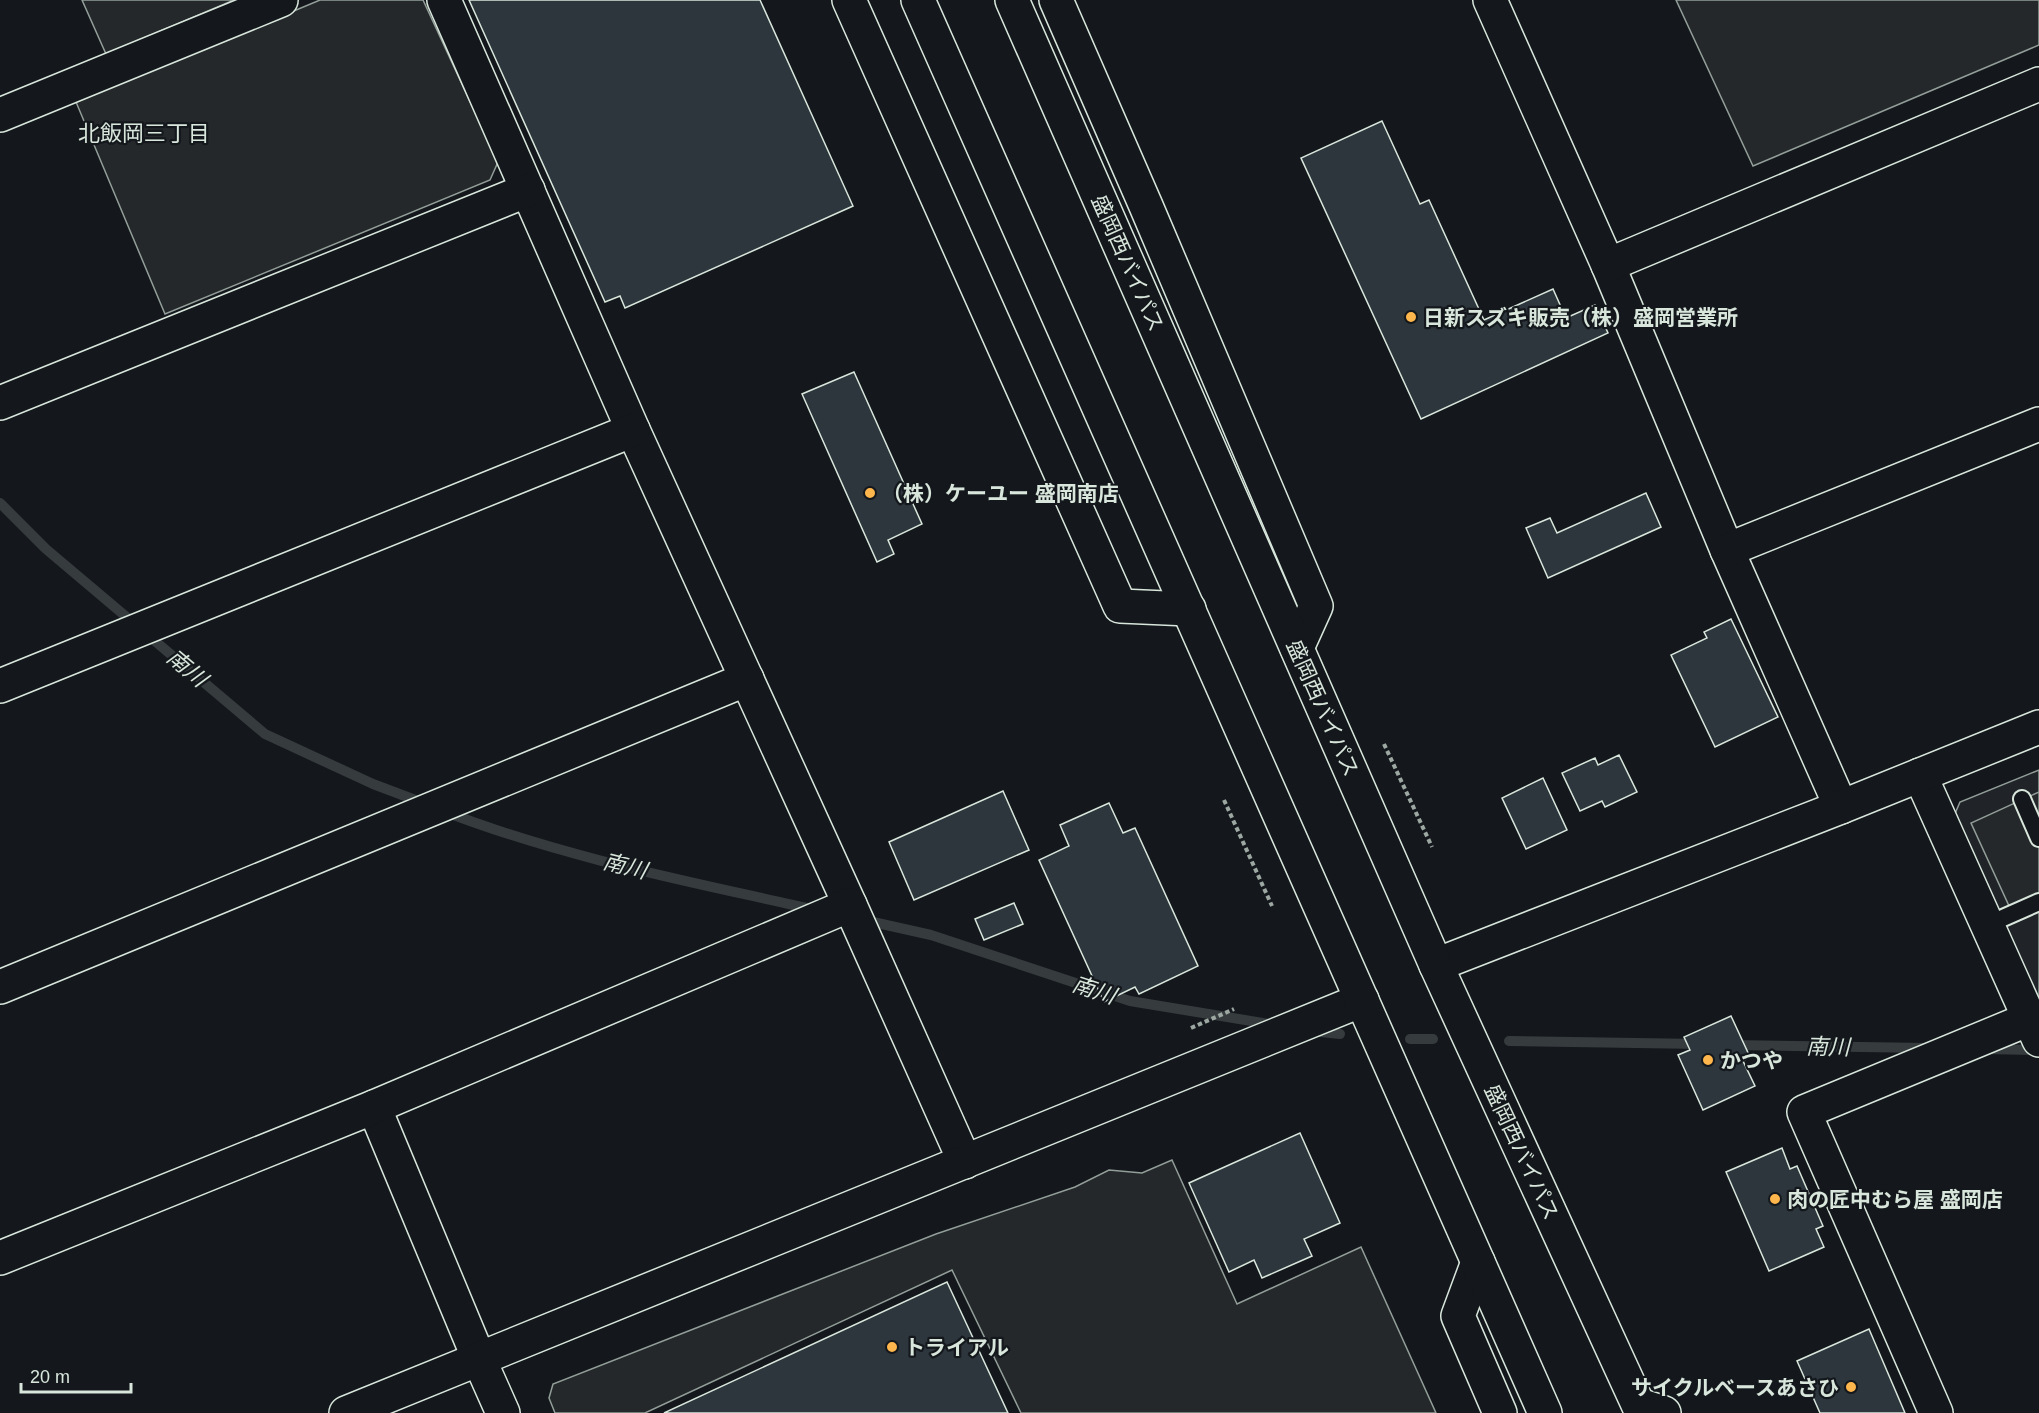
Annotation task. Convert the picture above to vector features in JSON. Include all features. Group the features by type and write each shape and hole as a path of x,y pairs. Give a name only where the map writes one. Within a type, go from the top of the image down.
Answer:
{"main road":[{"path":"0,115 281,0"},
{"path":"444,0 633,430 965,1162"},
{"path":"849,0 1120,606 1189,609"},
{"path":"918,0 1545,1413"},
{"name":"盛岡西バイパス","path":"1012,0 1436,965 1648,1410"},
{"path":"1056,0 1316,606 1297,648"},
{"path":"1490,0 1608,265 1727,550 1841,807"},
{"path":"1608,265 2039,84"},
{"path":"0,403 528,190"},
{"path":"1727,550 2039,424"},
{"path":"0,686 633,430"},
{"path":"0,987 747,679"},
{"path":"1436,965 2039,727"},
{"path":"1920,775 2034,1030 1804,1112 1936,1413"},
{"path":"0,1258 374,1107 850,905"},
{"path":"346,1413 1362,1000"},
{"path":"374,1107 503,1413"},
{"path":"1478,1262 1458,1316 1500,1413"}],"lane":[{"path":"2022,800 2039,838"},
{"path":"1987,925 2039,902"}],"path":[{"path":"1384,744 1432,847"},
{"path":"1224,800 1272,906"}],"shaded area":[{"path":"82,0 234,0 106,54"},
{"path":"320,0 423,0 498,162 490,180 165,314 76,102"},
{"path":"1676,0 2039,0 2039,45 1753,166"},
{"path":"2039,770 2039,1007 1954,816 1960,802"},
{"path":"2039,792 2039,895 2010,908 1971,823"},
{"path":"1172,1160 1237,1304 1361,1247 1436,1413 1021,1413 952,1270 645,1413 555,1413 549,1398 553,1384 936,1234 1075,1187 1109,1170 1142,1173"}],"building":[{"path":"469,0 760,0 853,206 625,308 620,296 605,302"},
{"path":"1382,121 1420,204 1429,200 1484,320 1553,289 1566,318 1595,305 1608,333 1421,419 1301,158"},
{"path":"854,372 922,524 888,540 894,554 877,562 802,394"},
{"path":"1646,493 1661,527 1548,578 1526,528 1550,518 1557,533"},
{"path":"1731,619 1778,717 1715,747 1671,655 1707,638 1704,632"},
{"path":"1619,755 1637,792 1605,807 1602,801 1580,811 1562,773 1595,758 1598,765"},
{"path":"1543,778 1567,830 1526,849 1502,798"},
{"path":"1003,791 1029,850 914,900 889,842"},
{"path":"1109,803 1123,833 1135,828 1198,966 1139,994 1135,987 1104,1002 1039,860 1069,846 1060,825"},
{"path":"1014,903 1023,924 984,940 975,919"},
{"path":"1731,1016 1750,1057 1743,1061 1755,1086 1703,1110 1678,1055 1690,1050 1684,1037"},
{"path":"1300,1133 1340,1223 1304,1239 1312,1256 1262,1278 1254,1260 1229,1272 1189,1183"},
{"name":"肉の匠中むら屋 盛岡店","path":"1782,1148 1790,1169 1797,1166 1823,1226 1816,1229 1824,1247 1769,1271 1726,1172"},
{"name":"トライアル","path":"947,1282 1008,1413 664,1413"},
{"name":"サイクルベースあさひ","path":"1869,1329 1905,1413 1820,1413 1797,1361"}],"waterway":[{"name":"南川","path":"0,503 46,549 265,734 373,784 426,804"},
{"name":"南川","path":"446,812 583,856 816,910"},
{"name":"南川","path":"864,920 931,935 1130,1001 1275,1025"},
{"name":"南川","path":"1311,1031 1340,1034"},
{"name":"南川","path":"1410,1039 1433,1039"},
{"name":"南川","path":"1509,1041 1700,1044"},
{"name":"南川","path":"1730,1045 1928,1048"},
{"name":"南川","path":"1985,1049 2039,1050"}],"place":[{"name":"日新スズキ販売（株）盛岡営業所","path":"1411,317"},
{"name":"（株）ケーユー 盛岡南店","path":"870,493"},
{"name":"かつや","path":"1708,1060"},
{"name":"肉の匠中むら屋 盛岡店","path":"1775,1199"},
{"name":"トライアル","path":"892,1347"},
{"name":"サイクルベースあさひ","path":"1851,1387"}],"district":[{"name":"北飯岡三丁目","path":"144,133"}]}
